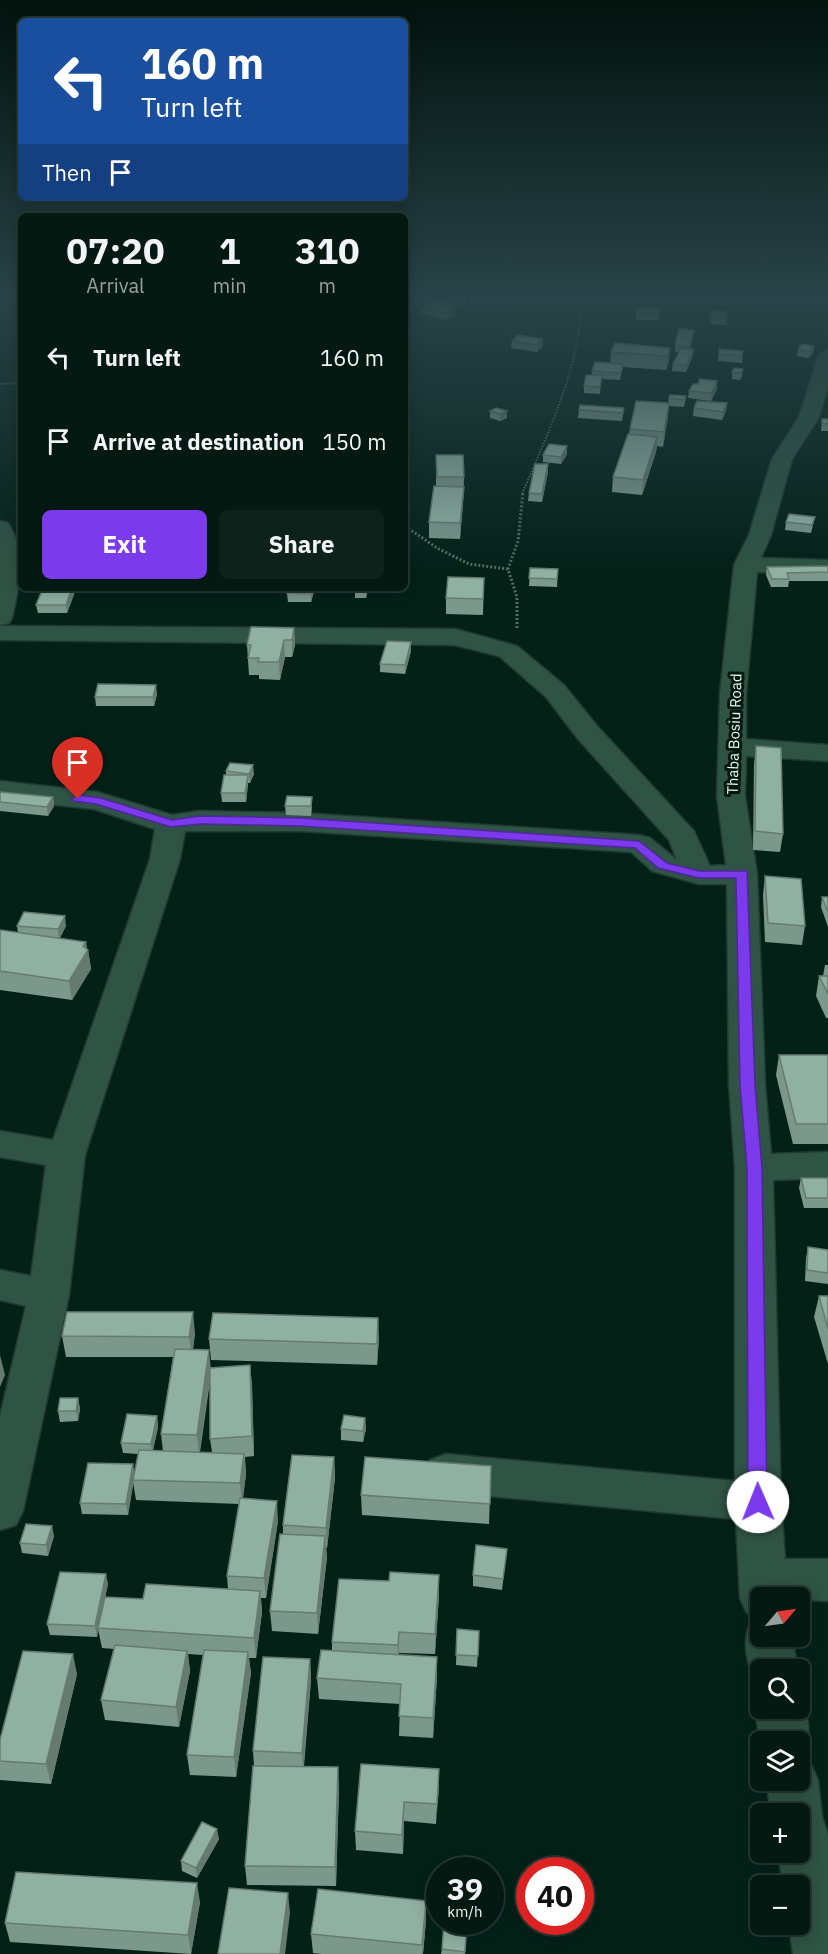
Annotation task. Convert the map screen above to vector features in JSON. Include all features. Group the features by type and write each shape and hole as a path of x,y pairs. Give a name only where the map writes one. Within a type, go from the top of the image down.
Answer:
{"street":[{"name":"Thaba Bosiu Road","path":"763,1587 758,1502 754,1168 747,1085 742,874 731,796 733,694 746,565 760,535 782,459 809,417 818,388"},
{"path":"0,528 7,546 11,571 0,618"},
{"path":"746,565 828,567"},
{"path":"0,633 455,637 508,651 555,691 588,733 668,818 683,837 699,875"},
{"path":"732,747 828,753"},
{"path":"0,790 97,801 171,824 200,820 300,822 639,844 663,865 699,875 742,874"},
{"path":"0,1511 49,1295 66,1155 165,859 171,824"},
{"path":"0,1144 66,1155"},
{"path":"754,1168 828,1165"},
{"path":"0,1285 49,1295"},
{"path":"409,1470 758,1502"},
{"path":"771,1587 828,1580"},
{"path":"806,1863 821,1954"}],"path":[{"path":"508,651 518,626 517,597 508,570 518,541 522,494 558,410 565,388"},
{"path":"408,528 437,548 468,564 508,570"}],"building":[{"path":"691,388 714,388 712,393 689,391"},
{"path":"670,395 686,396 685,400 669,398"},
{"path":"636,401 669,403 664,432 630,429"},
{"path":"697,401 727,403 723,412 694,408"},
{"path":"580,405 624,408 623,413 579,410"},
{"path":"496,408 507,411 500,414 490,411"},
{"path":"822,419 828,419 828,424 822,423"},
{"path":"628,434 657,437 643,480 613,477"},
{"path":"549,444 567,446 561,457 543,455"},
{"path":"436,455 463,455 464,477 437,477"},
{"path":"535,464 548,464 542,494 529,493"},
{"path":"434,486 464,487 460,523 429,522"},
{"path":"789,514 815,517 812,525 786,522"},
{"path":"828,566 828,572 787,573 789,579 772,579 767,567"},
{"path":"530,568 558,569 557,579 529,578"},
{"path":"448,577 484,578 483,599 446,598"},
{"path":"42,591 71,591 66,605 36,605"},
{"path":"288,591 312,591 311,594 287,593"},
{"path":"251,627 294,628 292,640 284,640 279,662 258,662 259,658 248,658 251,645 247,645"},
{"path":"387,641 411,642 405,665 380,664"},
{"path":"98,684 156,685 153,697 95,697"},
{"path":"756,746 781,748 783,834 755,831"},
{"path":"230,763 253,765 249,774 226,771"},
{"path":"224,775 248,775 245,793 221,793"},
{"path":"0,792 53,797 47,807 0,802"},
{"path":"287,796 312,797 311,806 285,806"},
{"path":"765,876 801,879 805,926 768,923"},
{"path":"822,897 828,897 828,912"},
{"path":"24,912 65,916 58,929 17,926"},
{"path":"0,930 86,942 83,946 88,950 69,981 0,971"},
{"path":"819,976 828,976 828,994"},
{"path":"779,1055 828,1055 828,1124 796,1124"},
{"path":"801,1178 828,1178 828,1198 806,1198"},
{"path":"808,1247 828,1250 828,1273 807,1270"},
{"path":"819,1296 828,1296 828,1329"},
{"path":"67,1312 193,1312 189,1337 62,1336"},
{"path":"213,1313 378,1318 377,1344 209,1339"},
{"path":"175,1349 209,1350 197,1435 161,1434"},
{"path":"250,1365 252,1436 210,1439 210,1368"},
{"path":"60,1398 78,1398 76,1411 58,1411"},
{"path":"127,1414 157,1416 151,1444 121,1443"},
{"path":"344,1415 365,1418 363,1431 341,1429"},
{"path":"139,1450 244,1454 240,1483 133,1480"},
{"path":"292,1455 334,1457 326,1528 283,1525"},
{"path":"365,1457 491,1466 490,1504 361,1495"},
{"path":"88,1463 133,1464 126,1504 80,1503"},
{"path":"240,1498 277,1501 264,1578 227,1576"},
{"path":"26,1524 52,1526 46,1545 20,1543"},
{"path":"280,1534 325,1536 317,1613 270,1611"},
{"path":"476,1545 507,1549 503,1579 473,1575"},
{"path":"60,1572 106,1574 95,1626 47,1624"},
{"path":"390,1572 439,1575 435,1634 399,1632 398,1645 332,1642 339,1579 389,1581"},
{"path":"146,1584 260,1591 254,1638 98,1628 105,1597 143,1599"},
{"path":"457,1629 479,1631 478,1656 456,1655"},
{"path":"115,1645 187,1651 176,1707 101,1700"},
{"path":"204,1650 248,1652 234,1757 187,1755"},
{"path":"321,1650 437,1657 433,1718 399,1716 401,1684 317,1678"},
{"path":"23,1651 73,1654 46,1764 0,1761 0,1740"},
{"path":"263,1657 310,1659 302,1753 253,1751"},
{"path":"361,1764 439,1769 437,1804 404,1802 402,1835 355,1831"},
{"path":"253,1766 338,1767 335,1867 245,1866"},
{"path":"202,1822 217,1829 196,1868 181,1861"},
{"path":"16,1872 197,1883 188,1935 5,1923"},
{"path":"229,1888 288,1893 280,1954 218,1954"},
{"path":"318,1889 426,1901 422,1945 311,1934"},
{"path":"443,1935 466,1935 465,1952 442,1949"}],"route":[{"path":"78,799 97,801 171,824 200,820 300,822 577,838 639,844 663,865 699,875 742,874 747,1085 754,1168 758,1502"}]}
